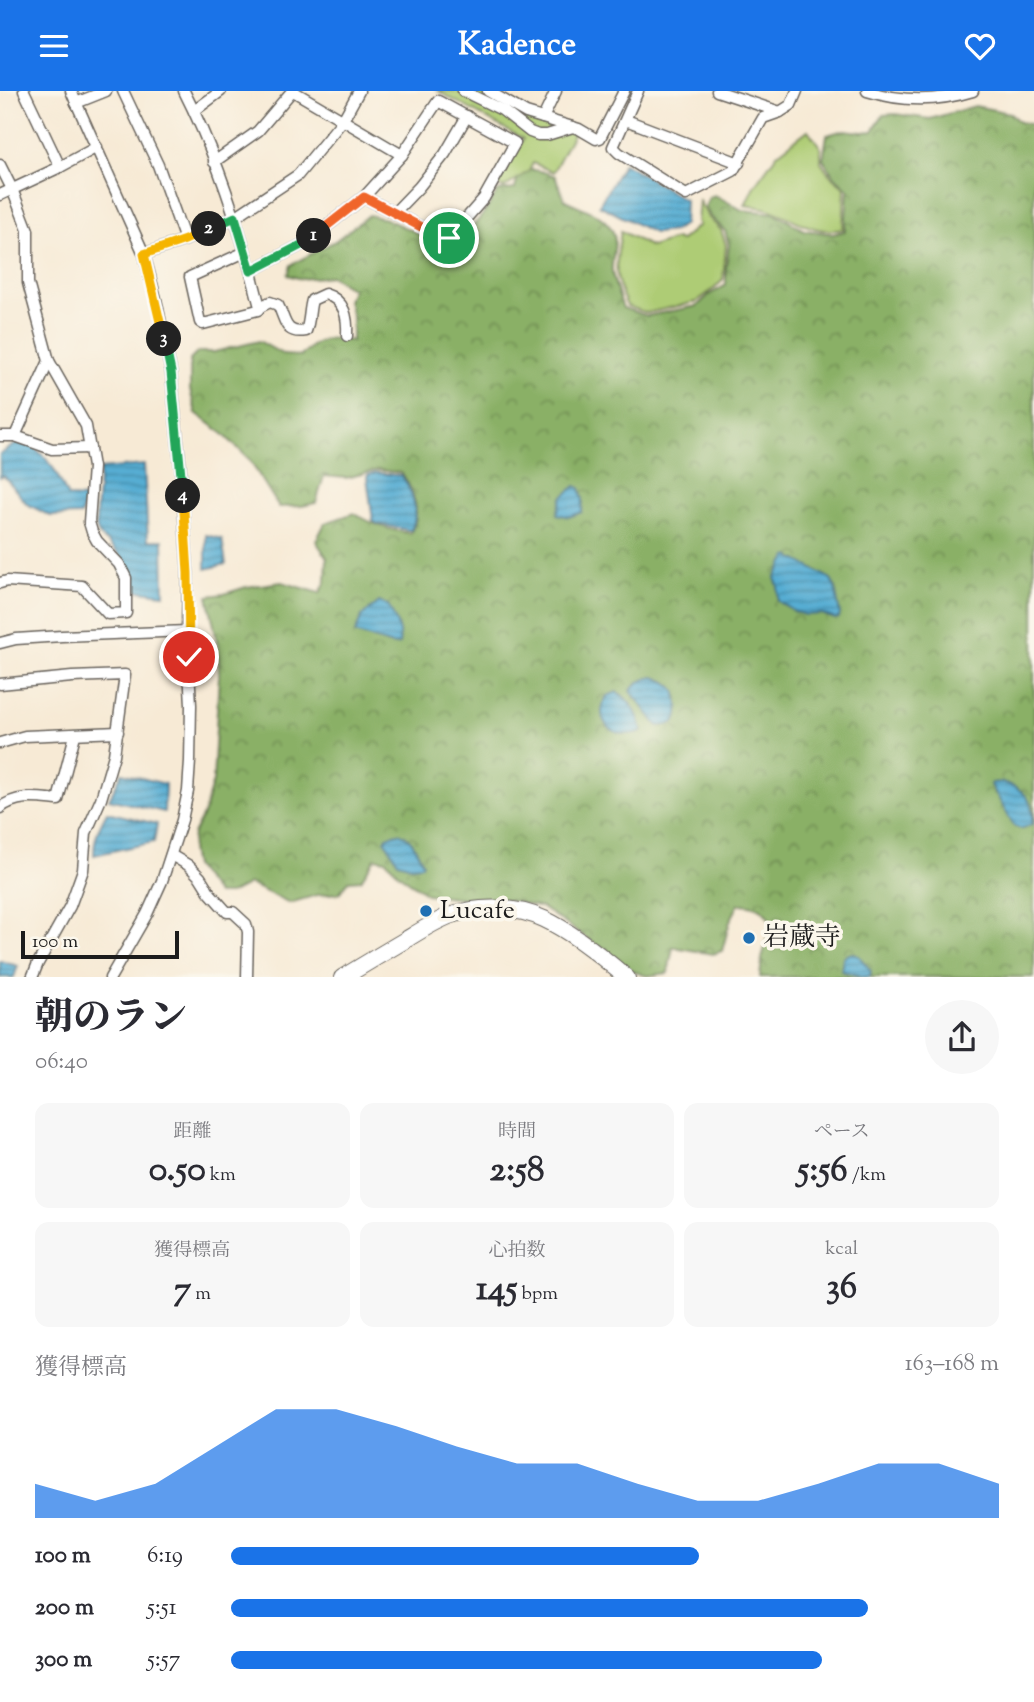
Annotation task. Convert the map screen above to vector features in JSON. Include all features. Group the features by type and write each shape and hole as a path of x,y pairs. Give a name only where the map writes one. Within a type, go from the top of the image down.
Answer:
{"highway":[{"path":"344,977 450,916 494,908 519,911 542,918 563,930 627,977"}],"street":[{"path":"24,91 60,167"},
{"path":"71,91 144,254 171,372 188,573 187,631 191,705 188,791 182,820 162,881 111,977"},
{"path":"76,103 106,91"},
{"path":"122,91 158,165 185,240"},
{"path":"184,91 235,217 260,307"},
{"path":"194,111 221,91"},
{"path":"214,162 258,131 292,91 402,155"},
{"path":"144,254 185,240 235,217 298,175 343,120 359,91"},
{"path":"463,91 502,110 538,135 573,127"},
{"path":"543,118 556,91"},
{"path":"491,92 526,113 573,127 596,139 600,138 624,91"},
{"path":"638,91 613,147 624,157 686,195 733,171 763,118 791,104 797,91"},
{"path":"718,91 780,111"},
{"path":"867,91 898,98 928,100 973,91"},
{"path":"251,271 305,243 364,197 402,155 438,101 515,142 484,198 449,238 444,239 364,197"},
{"path":"394,213 445,154 467,116"},
{"path":"626,120 739,163"},
{"path":"0,195 97,147"},
{"path":"0,165 28,230 28,283 49,361 86,425 93,467 89,522 97,541 119,564 126,578 127,633"},
{"path":"245,252 190,277 200,322 203,324 258,310 270,302 278,305 286,326 299,333 308,328 312,300 325,294 333,296 341,304 347,317 347,336"},
{"path":"0,447 49,361"},
{"path":"7,436 52,449 90,448"},
{"path":"0,583 7,580 82,586 108,614 126,613"},
{"path":"0,643 16,639 187,631"},
{"path":"0,684 125,675 114,755 101,799 86,833 83,870 70,906 32,977"},
{"path":"0,743 25,736 118,732"},
{"path":"0,808 21,798 58,800 75,735"},
{"path":"171,855 188,865 227,912 233,912 246,924 247,977"}],"green space":[{"path":"438,91 483,91 500,101 574,132 553,172 533,163 529,171 504,188 497,185 523,139"},
{"path":"975,106 1010,113 1019,122 1034,125 1034,977 760,977 769,930 774,926 760,909 739,904 730,921 722,951 713,954 673,947 668,973 647,976 629,970 542,908 507,900 427,894 399,874 386,860 375,858 361,880 349,881 339,893 317,895 290,903 249,884 230,894 217,894 194,866 191,850 193,834 203,815 213,781 219,675 218,646 208,596 282,582 320,593 326,581 327,558 316,541 325,523 354,513 381,526 410,533 416,511 413,495 402,473 378,470 346,478 324,476 316,503 279,507 249,459 196,413 190,390 190,360 198,352 214,352 259,341 284,355 301,356 324,340 337,338 352,341 352,316 348,301 352,289 331,276 301,279 288,275 291,265 335,241 369,215 386,219 448,247 477,222 498,191 515,189 520,175 530,170 555,176 565,200 595,214 610,226 615,238 612,271 623,308 647,316 697,306 726,285 729,245 725,231 705,207 709,197 715,195 742,210 774,213 804,230 833,234 845,231 848,189 833,175 823,159 827,135 844,130 873,131 883,115 930,119"},
{"path":"808,130 821,148 821,162 831,176 845,188 843,229 823,230 806,226 770,210 745,205 754,186 778,153"},
{"path":"699,201 709,218 721,230 726,245 723,280 696,302 647,313 627,306 616,269 621,231 651,247 676,239 680,241 699,225"}],"water":[{"path":"624,163 685,200 684,224 674,231 654,233 599,205"},
{"path":"26,441 52,466 68,497 85,498 81,515 50,516 27,504 4,476 0,478 0,454 19,442"},
{"path":"144,465 148,540 163,540 164,594 133,590 127,563 102,537 96,525 100,469"},
{"path":"377,473 402,476 406,482 415,509 411,530 373,521 367,477"},
{"path":"576,486 580,488 583,499 582,512 569,517 557,514 562,497"},
{"path":"206,535 222,539 226,564 206,569"},
{"path":"790,556 831,579 835,587 839,618 795,612 778,601 775,578"},
{"path":"379,602 388,605 393,614 399,644 392,645 355,633 362,616"},
{"path":"654,677 667,683 676,693 677,719 668,725 658,726 631,691 641,681"},
{"path":"617,692 634,709 642,731 632,734 615,732 604,721 603,705 607,696"},
{"path":"122,773 165,784 164,812 109,799"},
{"path":"1002,782 1026,796 1031,807 1032,824 1021,829 1014,826 991,785"},
{"path":"107,812 157,824 154,842 94,855 98,832"},
{"path":"397,833 410,840 422,865 411,866 398,862 385,841 387,837"},
{"path":"852,953 859,956 871,971 870,976 841,971 843,959"},
{"path":"0,961 18,966 14,977 0,977"}],"place":[{"name":"Lucafe","path":"426,911"},
{"name":"岩蔵寺","path":"749,938"}],"route":[{"path":"189,657 188,573 171,372 144,254 185,240 235,217 251,271 305,243 364,197 444,239 449,238"}]}
